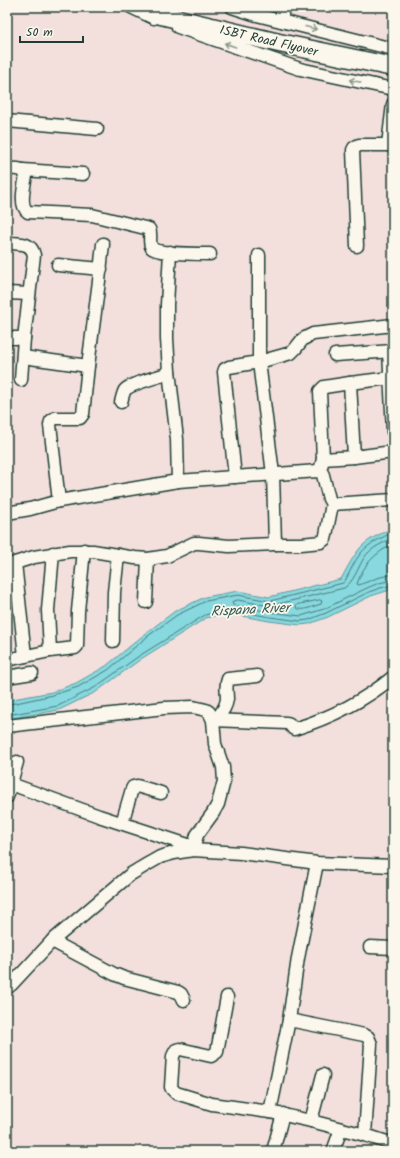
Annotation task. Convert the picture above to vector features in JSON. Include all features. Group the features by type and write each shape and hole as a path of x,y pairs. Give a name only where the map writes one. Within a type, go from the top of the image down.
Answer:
{"highway":[{"name":"ISBT Road Flyover","path":"147,7 161,15 279,43 393,67"},
{"name":"ISBT Road Flyover","path":"181,7 393,59"}],"street":[{"path":"131,7 153,18 300,69 393,89"},
{"path":"232,7 393,49"},
{"path":"282,7 282,21"},
{"path":"358,246 353,150 359,145 391,145 393,104"},
{"path":"7,121 97,129"},
{"path":"7,169 83,174"},
{"path":"23,170 26,176 23,206 28,212 92,215 145,228 150,232 150,243 152,248 157,250 210,254"},
{"path":"7,243 24,244 30,246 34,255 24,338 21,380"},
{"path":"59,501 50,425 51,421 55,418 80,418 84,410 103,244"},
{"path":"170,252 167,332 169,373 176,422 178,481"},
{"path":"259,255 259,362 273,474 275,544"},
{"path":"58,265 101,268"},
{"path":"7,293 29,294"},
{"path":"235,477 225,370 229,367 259,362 291,353 303,339 313,334 393,325"},
{"path":"7,338 24,338"},
{"path":"335,355 391,351 390,378 393,432"},
{"path":"23,357 88,366"},
{"path":"121,402 124,391 127,389 169,373"},
{"path":"25,656 11,565 34,557 53,553 84,550 148,559 167,556 199,542 228,546 301,544 320,542 323,540 326,535 332,504 329,499 323,475 320,471 323,459 320,391 324,387 390,378"},
{"path":"350,384 354,457"},
{"path":"323,459 393,452"},
{"path":"7,513 30,509 59,501 178,481 320,471"},
{"path":"332,504 393,500"},
{"path":"7,660 50,651 75,648 78,645 78,611 84,550"},
{"path":"50,651 48,610 53,553"},
{"path":"113,641 114,592 118,555"},
{"path":"146,602 148,559"},
{"path":"7,677 32,672"},
{"path":"214,720 226,705 226,684 228,679 257,676"},
{"path":"214,720 287,722 294,729 351,706 375,691 393,677"},
{"path":"7,726 170,707 200,708 206,710 214,720 215,744 223,767 224,781 218,804 197,836 193,848"},
{"path":"7,797 17,762"},
{"path":"11,784 193,848 317,863 393,866"},
{"path":"122,823 133,787 137,786 161,793"},
{"path":"9,989 52,941 131,874 160,858 193,848"},
{"path":"270,1112 289,1020 298,958 317,863"},
{"path":"52,941 114,974 178,992 184,1000"},
{"path":"370,947 393,948"},
{"path":"227,996 217,1052 211,1056 180,1049 176,1050 173,1056 170,1087 176,1093 212,1104 283,1114 365,1135 390,1146"},
{"path":"289,1020 364,1034 370,1040 371,1044 365,1135"},
{"path":"311,1121 323,1075"},
{"path":"273,1151 283,1114"},
{"path":"333,1151 341,1129"}],"water":[{"name":"Rispana River","path":"393,528 393,589 371,596 328,617 309,624 300,625 269,621 225,613 206,618 141,659 96,692 59,710 7,719 7,700 52,692 76,683 106,666 175,611 205,597 238,591 269,597 341,579 353,558 364,544"}]}
